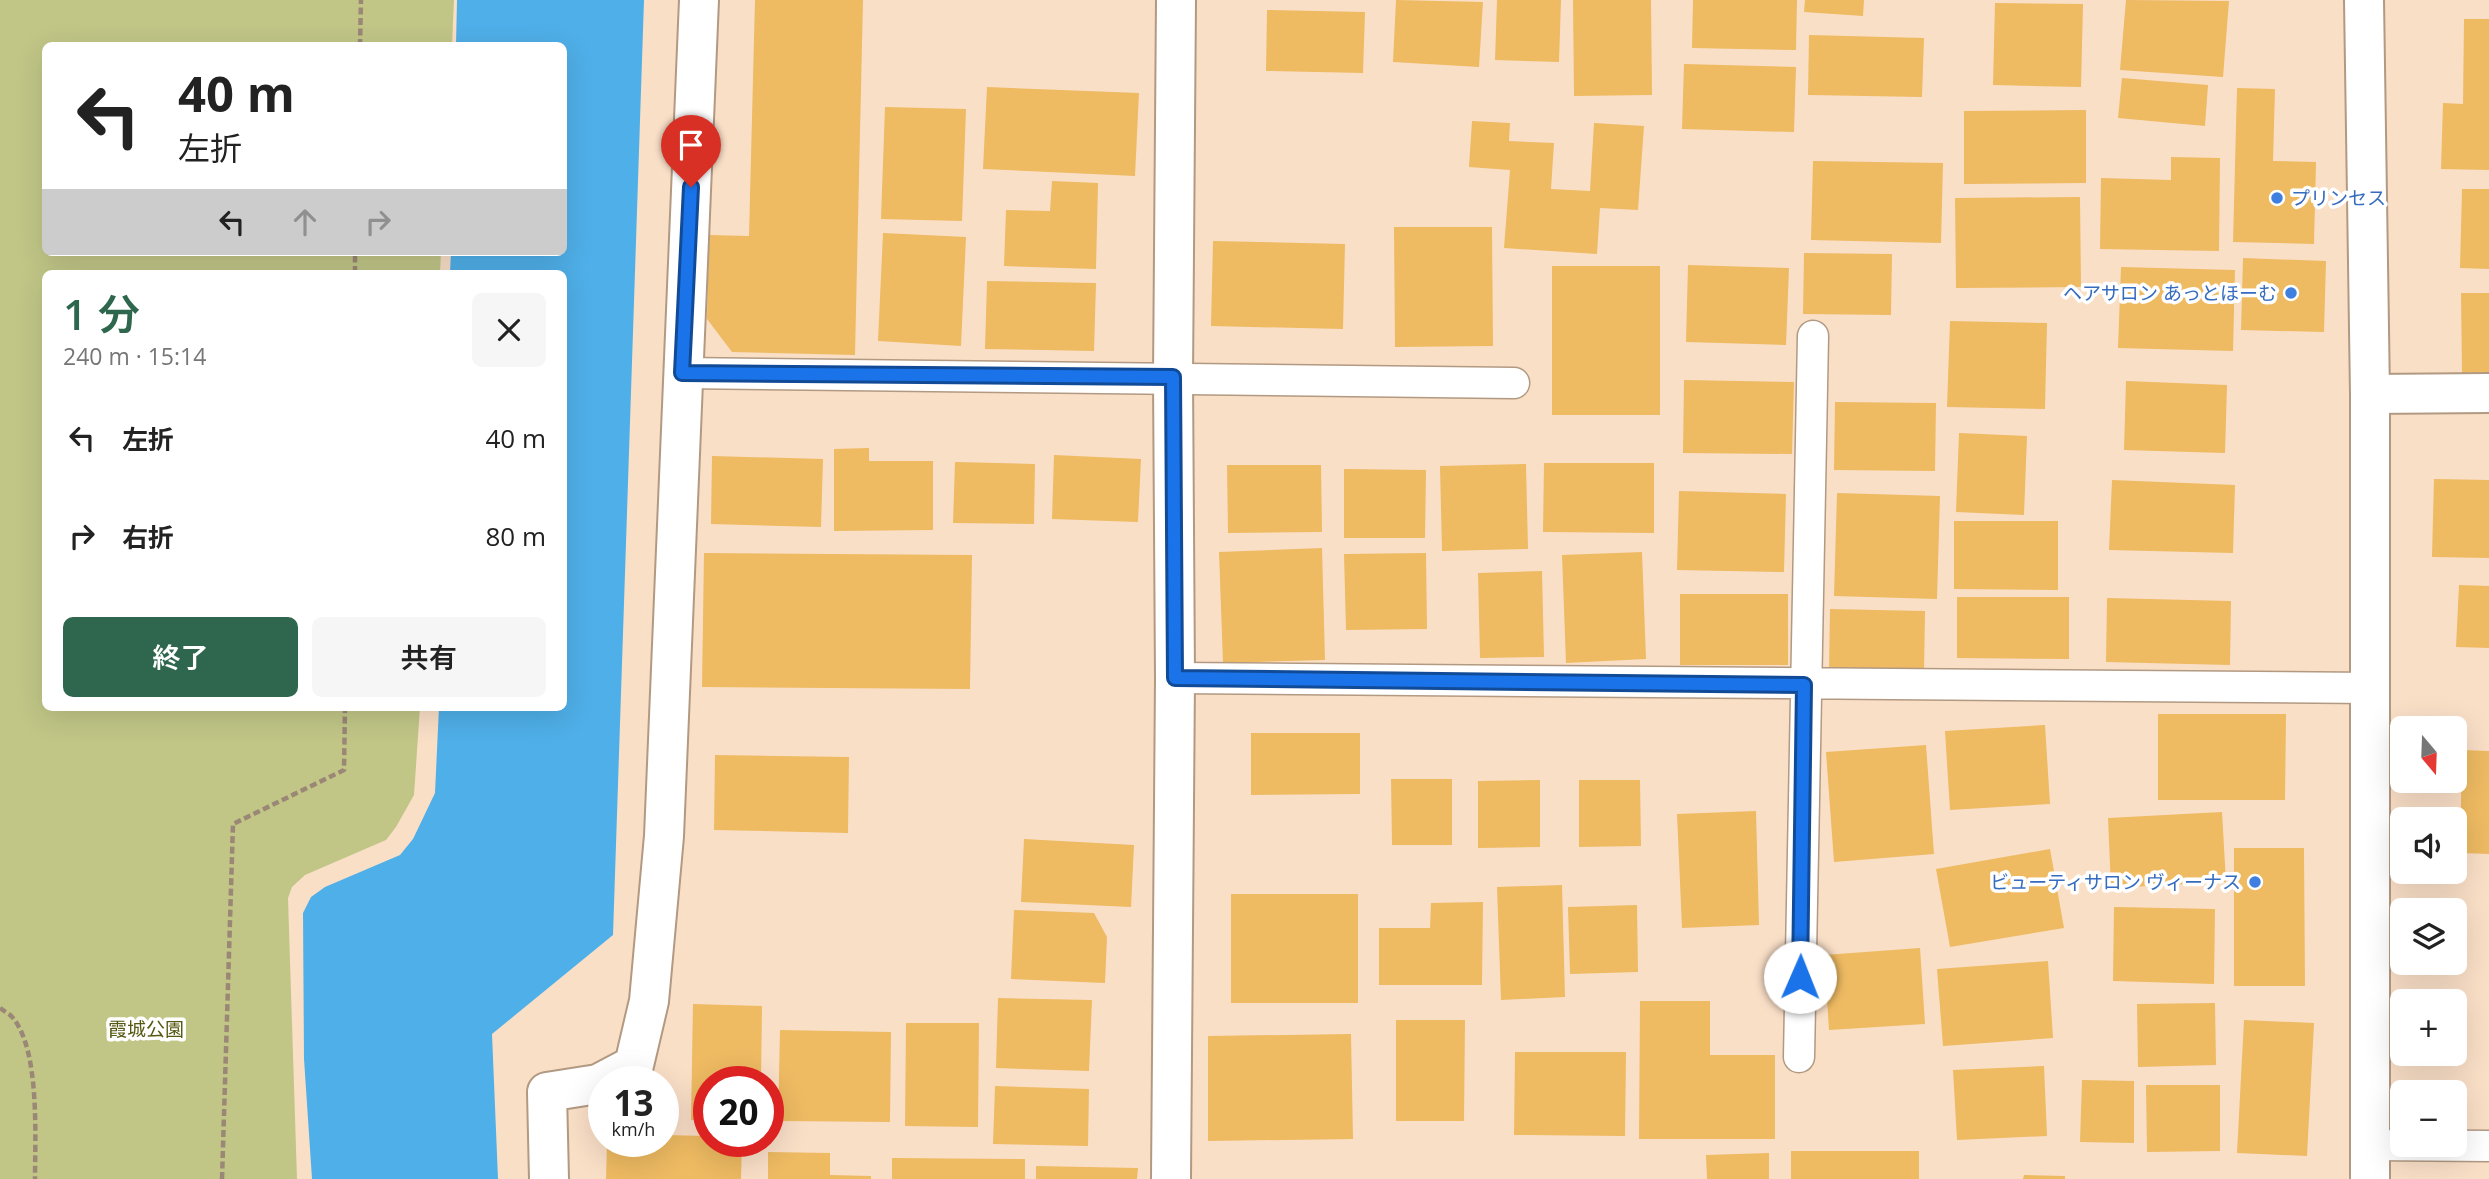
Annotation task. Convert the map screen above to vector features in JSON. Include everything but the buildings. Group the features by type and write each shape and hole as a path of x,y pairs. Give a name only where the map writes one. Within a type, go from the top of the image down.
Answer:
{"street":[{"path":"549,1179 547,1092 598,1084 634,1065 649,1001 664,836 699,0"},
{"path":"1171,1179 1176,0"},
{"path":"2364,0 2370,394 2370,1162"},
{"path":"2370,394 2489,393"}],"lane":[{"path":"1798,1057 1813,336"},
{"path":"682,373 1514,383"},
{"path":"1175,678 2371,688"},
{"path":"2370,1162 2489,1146"}],"path":[{"path":"360,42 361,0"},
{"path":"222,1179 233,824 344,771 345,711"},
{"path":"0,1008 13,1017 28,1049 34,1093 35,1179"}],"green space":[{"name":"霞城公園","path":"0,0 454,0 452,42 42,42 42,256 441,256 440,270 42,270 42,711 420,711 414,795 396,827 386,840 305,875 292,887 288,898 297,1179 0,1179"}],"water":[{"path":"457,0 644,0 613,935 492,1034 498,1179 312,1179 304,1059 303,913 311,897 325,887 400,855 413,839 435,793 439,711 567,711 567,270 450,270 451,256 567,256 567,42 456,42"}],"place":[{"name":"プリンセス","path":"2277,198"},
{"name":"ヘアサロン あっとほーむ","path":"2291,293"},
{"name":"ビューティサロン ヴィーナス","path":"2255,882"}],"route":[{"path":"691,187 682,373 1173,377 1175,678 1804,685 1800,977"}]}
